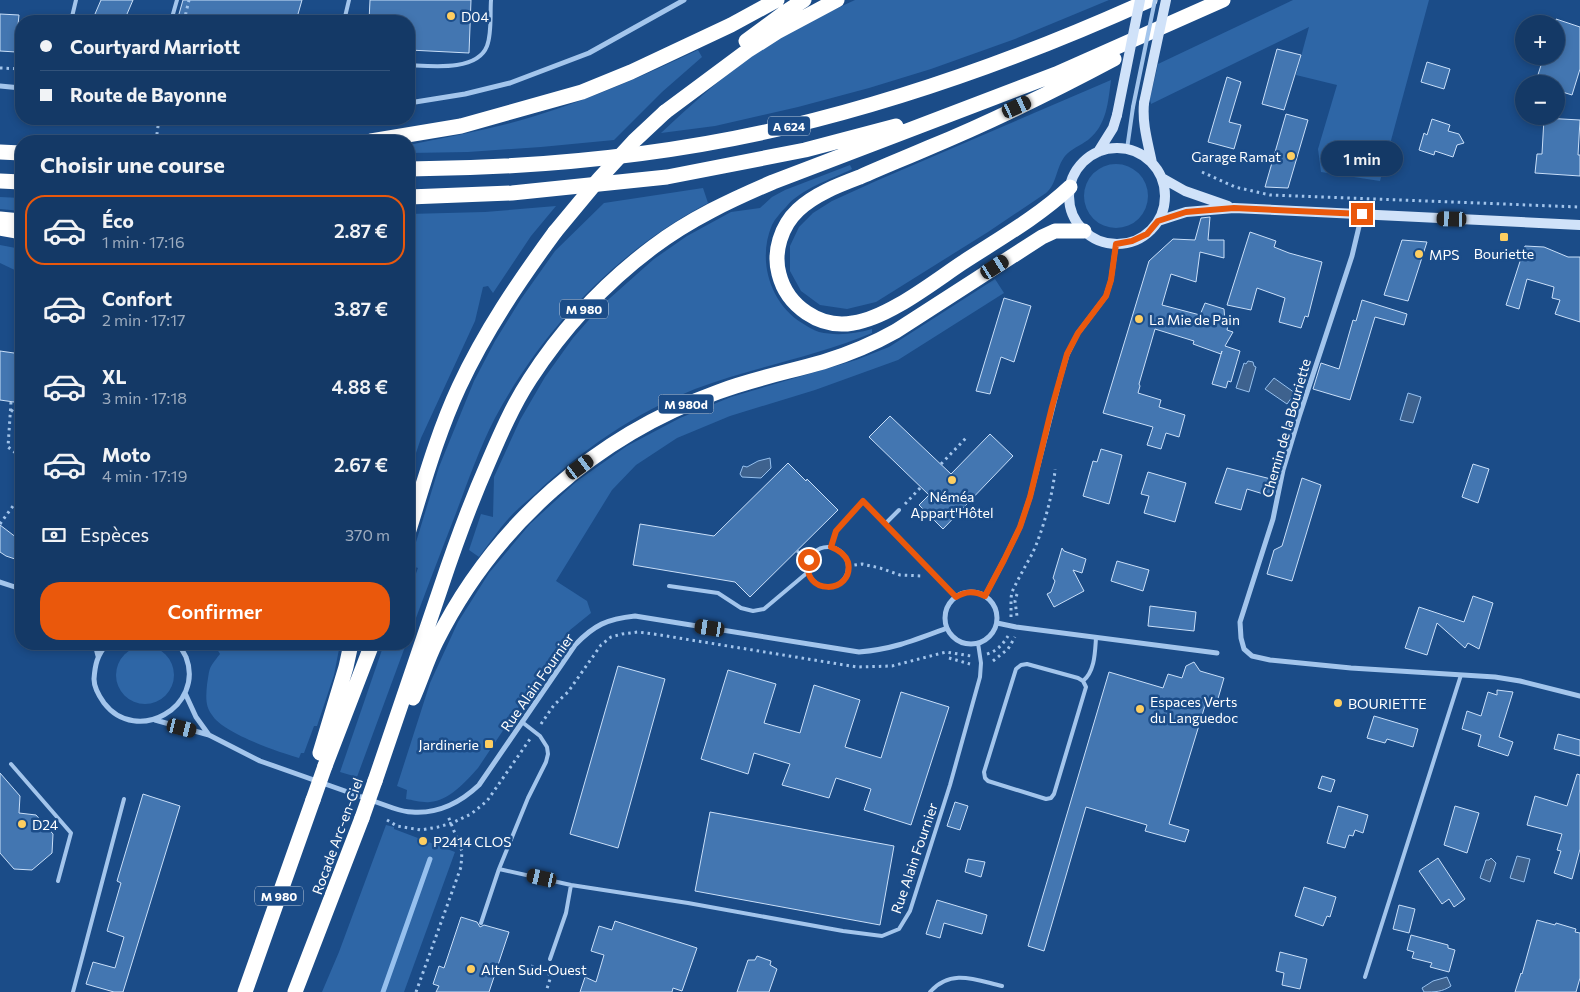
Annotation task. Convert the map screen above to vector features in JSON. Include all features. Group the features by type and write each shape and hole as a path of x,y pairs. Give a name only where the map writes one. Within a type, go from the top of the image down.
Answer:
{"highway":[{"path":"407,135 461,126 582,92 631,72 731,25 777,0"},
{"path":"415,510 432,454 459,387 492,323 522,277 555,232 599,179 634,141 711,70 751,37 804,0"},
{"path":"666,112 747,51 777,32 837,0"},
{"name":"A 624","path":"415,169 507,166 628,155 671,149 786,127 887,100 964,76 1019,56 1150,0"},
{"path":"1070,187 1043,210 898,305 864,320 840,324 830,323 813,317 796,305 781,281 777,262 782,234 799,209 815,198 833,188 930,147 1052,91 1224,0"},
{"name":"A 624","path":"415,196 512,193 667,177 805,150 982,102 1064,71 1224,0"},
{"name":"M 980","path":"397,718 458,535 494,448 510,414 529,381 546,356 585,308 611,282 654,246 716,209 773,182 982,102"},
{"path":"0,152 15,153"},
{"path":"0,181 15,182"},
{"path":"0,219 15,220"},
{"path":"0,228 15,231"},
{"name":"M 980d","path":"397,718 410,708 436,643 478,572 498,546 548,494 608,446 678,407 719,391 823,362 873,344 1042,237 1055,231 1084,231"},
{"name":"M 980","path":"325,766 320,754 350,650"},
{"name":"M 980","path":"245,992 325,766 370,650"},
{"name":"Rocade Arc-en-Ciel","path":"295,992 362,818 397,718"}],"street":[{"path":"415,102 465,94 510,83 589,53 684,0"},
{"path":"1098,152 1113,128 1117,115 1140,0"},
{"path":"1152,163 1136,152 1127,149 1098,152 1087,159 1078,169 1070,187 1071,208 1076,220 1084,231 1099,240 1116,244 1132,241 1147,234 1158,221 1164,208 1165,193 1162,178 1152,163 1143,115 1166,0"},
{"path":"0,86 15,87"},
{"path":"1162,178 1185,192 1234,208"},
{"path":"1158,221 1186,212 1234,208 1580,225"},
{"name":"Chemin de la Bouriette","path":"1362,214 1350,264 1318,355 1283,470 1272,519 1240,622 1244,649 1252,656 1270,660 1351,668 1496,677 1580,696"},
{"path":"985,596 1020,527 1030,497 1067,354 1078,333 1106,296 1111,280 1116,244"},
{"path":"0,582 15,588"},
{"path":"978,592 985,596 990,599 996,611 996,623 993,632 986,639 978,643 968,644 952,636 945,620 946,611 950,603 962,593 978,592"},
{"name":"Rue Alain Fournier","path":"102,650 96,661 94,683 99,696 110,710 123,718 140,722 155,720 209,735 260,760 393,808 412,812 427,812 458,802 479,785 575,645 588,631 619,617 635,616 859,652 894,647 947,628"},
{"path":"996,623 1217,653"},
{"name":"Rue Alain Fournier","path":"96,650 98,656"},
{"name":"Rue Alain Fournier","path":"181,650 186,658 189,678 185,692 196,717 209,735"},
{"path":"155,720 174,709 185,692"}],"lane":[{"path":"72,15 76,0"},
{"path":"173,15 177,0"},
{"path":"345,15 349,0"},
{"path":"415,65 458,65 477,57 484,51 488,42 491,0"},
{"path":"1127,149 1133,108 1155,0"},
{"path":"831,547 836,531 863,501 956,597"},
{"path":"885,524 899,510"},
{"path":"824,547 831,547 843,553 847,559 848,572 841,584 834,587 821,586 815,583 808,572 809,560 818,550 824,547"},
{"path":"669,586 718,593 741,608 752,611 764,609 808,572"},
{"path":"1083,681 1089,676 1094,659 1096,638"},
{"name":"Rue Alain Fournier","path":"499,868 571,884 843,931 882,936 900,929 910,911 920,884 973,704 980,676 981,663 978,643"},
{"path":"1027,664 1083,681 1086,687 1054,794 1051,798 1046,799 988,781 985,778 984,772 1016,669 1021,665 1027,664"},
{"path":"1365,977 1461,675"},
{"path":"480,923 499,868 548,754 547,746 540,736 522,722"},
{"path":"11,764 71,833 58,881"},
{"path":"73,992 124,799"},
{"path":"550,959 566,913 571,884"},
{"path":"930,992 941,981 950,978 966,978 1002,986"}],"path":[{"path":"185,15 189,0"},
{"path":"0,68 15,69"},
{"path":"1202,172 1235,187 1270,195 1580,207"},
{"path":"11,402 8,447 15,453"},
{"path":"10,410 15,413"},
{"path":"941,464 966,438"},
{"path":"1011,614 1010,598 1041,530 1054,481 1055,469"},
{"path":"905,504 921,487"},
{"path":"0,524 15,503"},
{"path":"797,551 809,560"},
{"path":"848,566 862,564 880,568 900,576 925,576"},
{"path":"1017,594 1015,601 1017,616"},
{"path":"387,820 397,826 421,830 438,828 471,814 486,801 554,706 568,692 601,645 611,637 638,632 654,634 857,668 892,666 946,652 967,656"},
{"path":"991,653 1004,643 1008,636"},
{"path":"993,661 1008,649 1015,637"},
{"path":"949,658 970,664"},
{"path":"416,992 460,867 462,852 452,823 444,808"},
{"path":"531,966 549,973 550,979 546,992"}],"shaded area":[{"path":"855,0 1109,0 1015,39 931,69 869,88 715,126 661,133 714,85 761,50 800,27"},
{"path":"1293,0 1429,0 1380,181 1321,172 1318,149 1337,85 1296,75 1309,27 1151,104 1150,99 1158,64"},
{"path":"698,50 702,57 662,92 614,140 468,152 415,153 415,144 504,125 535,116 577,102"},
{"path":"1111,80 1106,113 1099,127 1088,140 1065,156 1050,189 1046,193 988,232 876,302 847,309 820,305 801,291 790,271 790,246 799,227 813,213 832,201 876,181"},
{"path":"1110,164 1122,164 1139,173 1146,184 1148,196 1146,208 1139,219 1122,228 1110,228 1098,223 1089,214 1084,202 1084,190 1089,178 1098,169"},
{"path":"850,165 852,169 799,195 778,216 772,225 768,238 766,266 774,292 791,314 802,323 817,331 832,334 846,334 872,329 872,333 828,349 717,381 651,409 609,434 570,463 512,515 479,557 469,550 481,514 493,517 494,477 520,420 545,377 573,338 601,306 654,259 687,236 731,212 760,208 772,197 785,190"},
{"path":"703,188 708,203 675,222 643,244 614,268 586,294 536,353 514,385 495,418 479,453 415,621 415,576 418,568 415,567 415,545 439,467 474,381 495,341 521,299 555,251 604,203"},
{"path":"0,197 15,198 15,210 0,209"},
{"path":"556,206 531,236 493,293 488,286 483,287 475,321 421,438 415,456 415,214 485,212"},
{"path":"0,245 15,248 15,270 0,263"},
{"path":"995,279 1004,293 898,360 815,390 730,416 677,438 636,465 612,490 556,581 587,601 591,613 570,630 478,768 468,779 457,790 437,801 424,802 406,799 407,790 397,786 430,683 458,622 489,573 530,524 577,481 627,446 680,418 731,397 856,360 889,347"},
{"path":"1248,361 1253,362 1256,367 1249,392 1236,388 1244,363 1246,364"},
{"path":"1274,378 1295,393 1287,404 1265,389"},
{"path":"1408,393 1421,397 1413,423 1400,420"},
{"path":"770,458 771,468 761,478 742,477 740,474 743,466 747,467 758,461"},
{"path":"131,650 159,650 166,654 173,669 172,686 166,696 156,702 145,704 134,702 124,696 118,686 116,675 118,664 124,654"},
{"path":"218,650 339,650 334,675 317,726 314,726 304,753 301,753 299,758 265,747 239,735 218,722 212,715 207,704 207,685 210,668 220,654"},
{"path":"382,650 404,650 357,777 340,772"},
{"path":"386,825 455,852 404,992 322,992 339,952"},
{"path":"1517,856 1530,859 1524,882 1510,878"},
{"path":"1491,858 1496,863 1490,882 1480,878 1486,860"},
{"path":"1447,977 1451,986 1438,991 1424,992 1422,988 1433,981"}],"building":[{"path":"101,0 133,0 127,15 95,15"},
{"path":"183,0 302,0 298,15 179,15"},
{"name":"D04","path":"370,0 471,0 469,53 415,50 415,15 369,15"},
{"path":"0,14 19,15 15,15 15,52 0,51"},
{"path":"1565,22 1580,27 1580,69 1572,95 1565,93 1565,75 1538,75 1541,65 1565,65"},
{"path":"1277,49 1301,55 1284,110 1262,104"},
{"path":"1427,62 1450,69 1444,89 1421,82"},
{"path":"1227,77 1241,82 1229,122 1241,125 1234,149 1208,142"},
{"path":"1286,114 1308,120 1288,188 1265,187"},
{"path":"1432,119 1450,125 1448,131 1459,134 1464,143 1457,145 1453,157 1435,151 1434,155 1419,150 1424,133 1427,135"},
{"path":"1565,119 1580,120 1578,155 1580,155 1580,176 1535,173 1537,154 1542,154 1544,125 1565,125"},
{"path":"1210,217 1208,240 1224,240 1224,258 1200,252 1196,282 1171,274 1162,305 1200,315 1205,303 1224,309 1225,321 1229,321 1227,330 1233,332 1225,346 1240,351 1231,382 1228,381 1226,388 1212,384 1222,351 1221,354 1193,344 1194,341 1155,329 1138,393 1161,400 1159,407 1185,415 1179,437 1166,433 1161,449 1147,445 1153,427 1103,413 1149,261 1173,239 1195,240 1201,218"},
{"path":"1250,232 1276,241 1274,247 1322,262 1308,317 1305,316 1301,328 1279,322 1285,298 1257,288 1251,310 1227,305"},
{"path":"1402,240 1427,242 1408,301 1384,295"},
{"path":"1525,246 1544,247 1568,257 1580,257 1580,322 1555,314 1560,300 1552,298 1554,287 1527,279 1519,309 1506,305"},
{"path":"1004,298 1031,306 1014,362 1001,357 990,394 976,391"},
{"path":"1362,300 1407,314 1404,325 1375,317 1350,400 1313,389 1321,363 1339,369 1353,320 1356,321"},
{"path":"0,351 15,353 15,402 0,400"},
{"name":"Néméa Appart'Hôtel","path":"890,416 951,474 990,434 1013,456 943,529 919,505 929,495 869,437"},
{"path":"1101,449 1122,455 1109,504 1083,496 1093,461 1097,462"},
{"path":"788,463 838,510 750,597 735,582 633,565 640,524 714,536"},
{"path":"1473,464 1489,469 1478,503 1462,497"},
{"path":"1227,468 1275,480 1270,496 1247,489 1241,510 1215,503"},
{"path":"1148,472 1186,483 1175,522 1144,513 1149,496 1141,494"},
{"path":"1302,478 1321,485 1292,581 1267,574 1274,550 1282,546"},
{"path":"0,525 15,536 15,559 0,552"},
{"path":"1062,548 1064,551 1086,559 1082,573 1073,570 1084,591 1054,607 1047,594 1051,592 1055,581 1053,578"},
{"path":"1117,561 1149,570 1143,591 1111,581"},
{"path":"1473,596 1493,603 1479,649 1468,643 1465,648 1437,623 1427,655 1405,648 1419,607 1464,622"},
{"path":"1150,606 1196,612 1194,631 1148,626"},
{"path":"1194,662 1200,671 1224,678 1217,702 1207,699 1169,824 1189,830 1185,842 1145,831 1147,825 1086,807 1044,951 1028,946 1109,672 1163,688 1168,674 1182,678 1186,666"},
{"path":"618,666 665,679 618,848 570,834"},
{"path":"728,670 776,684 764,723 800,733 814,685 860,700 845,747 881,758 901,692 949,707 911,825 864,810 871,789 836,778 829,798 782,785 790,764 754,753 748,774 701,759"},
{"path":"1497,690 1513,692 1499,737 1513,742 1508,756 1478,746 1481,735 1462,729 1467,711 1481,716 1488,692 1497,695"},
{"path":"1374,716 1418,729 1413,747 1387,739 1385,743 1367,738"},
{"path":"1558,734 1580,740 1580,756 1554,749"},
{"name":"D24","path":"0,773 20,796 19,813 36,815 53,834 52,853 32,870 14,869 0,853"},
{"path":"1577,774 1580,775 1580,849 1572,879 1554,873 1561,851 1557,850 1562,834 1527,825 1535,796 1567,806"},
{"path":"1322,776 1335,780 1331,792 1318,788"},
{"path":"143,794 180,806 123,992 114,992 86,984 93,962 115,968 124,937 107,931 121,883 117,881"},
{"path":"955,802 968,806 960,830 947,826"},
{"path":"1338,806 1368,815 1363,833 1355,830 1353,836 1349,835 1345,848 1327,843"},
{"path":"1455,806 1479,813 1467,853 1444,845"},
{"path":"710,812 894,846 880,925 695,891"},
{"path":"1438,858 1465,899 1454,907 1449,899 1442,904 1419,871"},
{"path":"968,859 985,862 981,877 965,872"},
{"path":"1304,887 1336,897 1330,917 1327,916 1323,926 1295,916"},
{"path":"937,900 987,915 982,934 944,923 940,938 926,934"},
{"path":"1399,905 1415,909 1409,933 1393,929"},
{"path":"461,917 477,922 480,927 484,925 509,932 489,992 436,992 439,986 433,984 439,966 444,968"},
{"path":"1537,920 1576,929 1575,932 1580,933 1580,978 1576,992 1515,992"},
{"path":"615,921 697,948 682,991 673,988 672,992 580,992 585,977 596,982 604,955 591,951 599,926 612,930"},
{"path":"1411,935 1448,945 1448,948 1455,950 1449,972 1430,967 1432,963 1412,958 1414,952 1407,950"},
{"path":"1280,952 1307,959 1300,989 1282,985 1284,973 1276,971"},
{"path":"757,956 771,961 770,965 777,969 769,992 737,992 748,960 755,960"}],"waterway":[{"path":"383,992 430,859"}],"place":[{"name":"D04","path":"451,16"},
{"name":"Garage Ramat","path":"1291,156"},
{"name":"Bouriette","path":"1504,237"},
{"name":"MPS","path":"1419,254"},
{"name":"La Mie de Pain","path":"1139,319"},
{"name":"Néméa Appart'Hôtel","path":"952,480"},
{"name":"BOURIETTE","path":"1338,703"},
{"name":"Espaces Verts du Languedoc","path":"1140,709"},
{"name":"Jardinerie","path":"489,744"},
{"name":"D24","path":"22,824"},
{"name":"P2414 CLOS","path":"423,841"},
{"name":"Alten Sud-Ouest","path":"471,969"}],"route":[{"path":"809,560 808,572 815,583 828,588 841,584 848,572 847,559 843,553 831,547 836,531 863,501 956,597 962,593 970,592 978,592 985,596 1020,527 1030,497 1067,354 1078,333 1106,296 1111,280 1116,244 1140,238 1147,234 1158,221 1186,212 1234,208 1362,214"}]}
